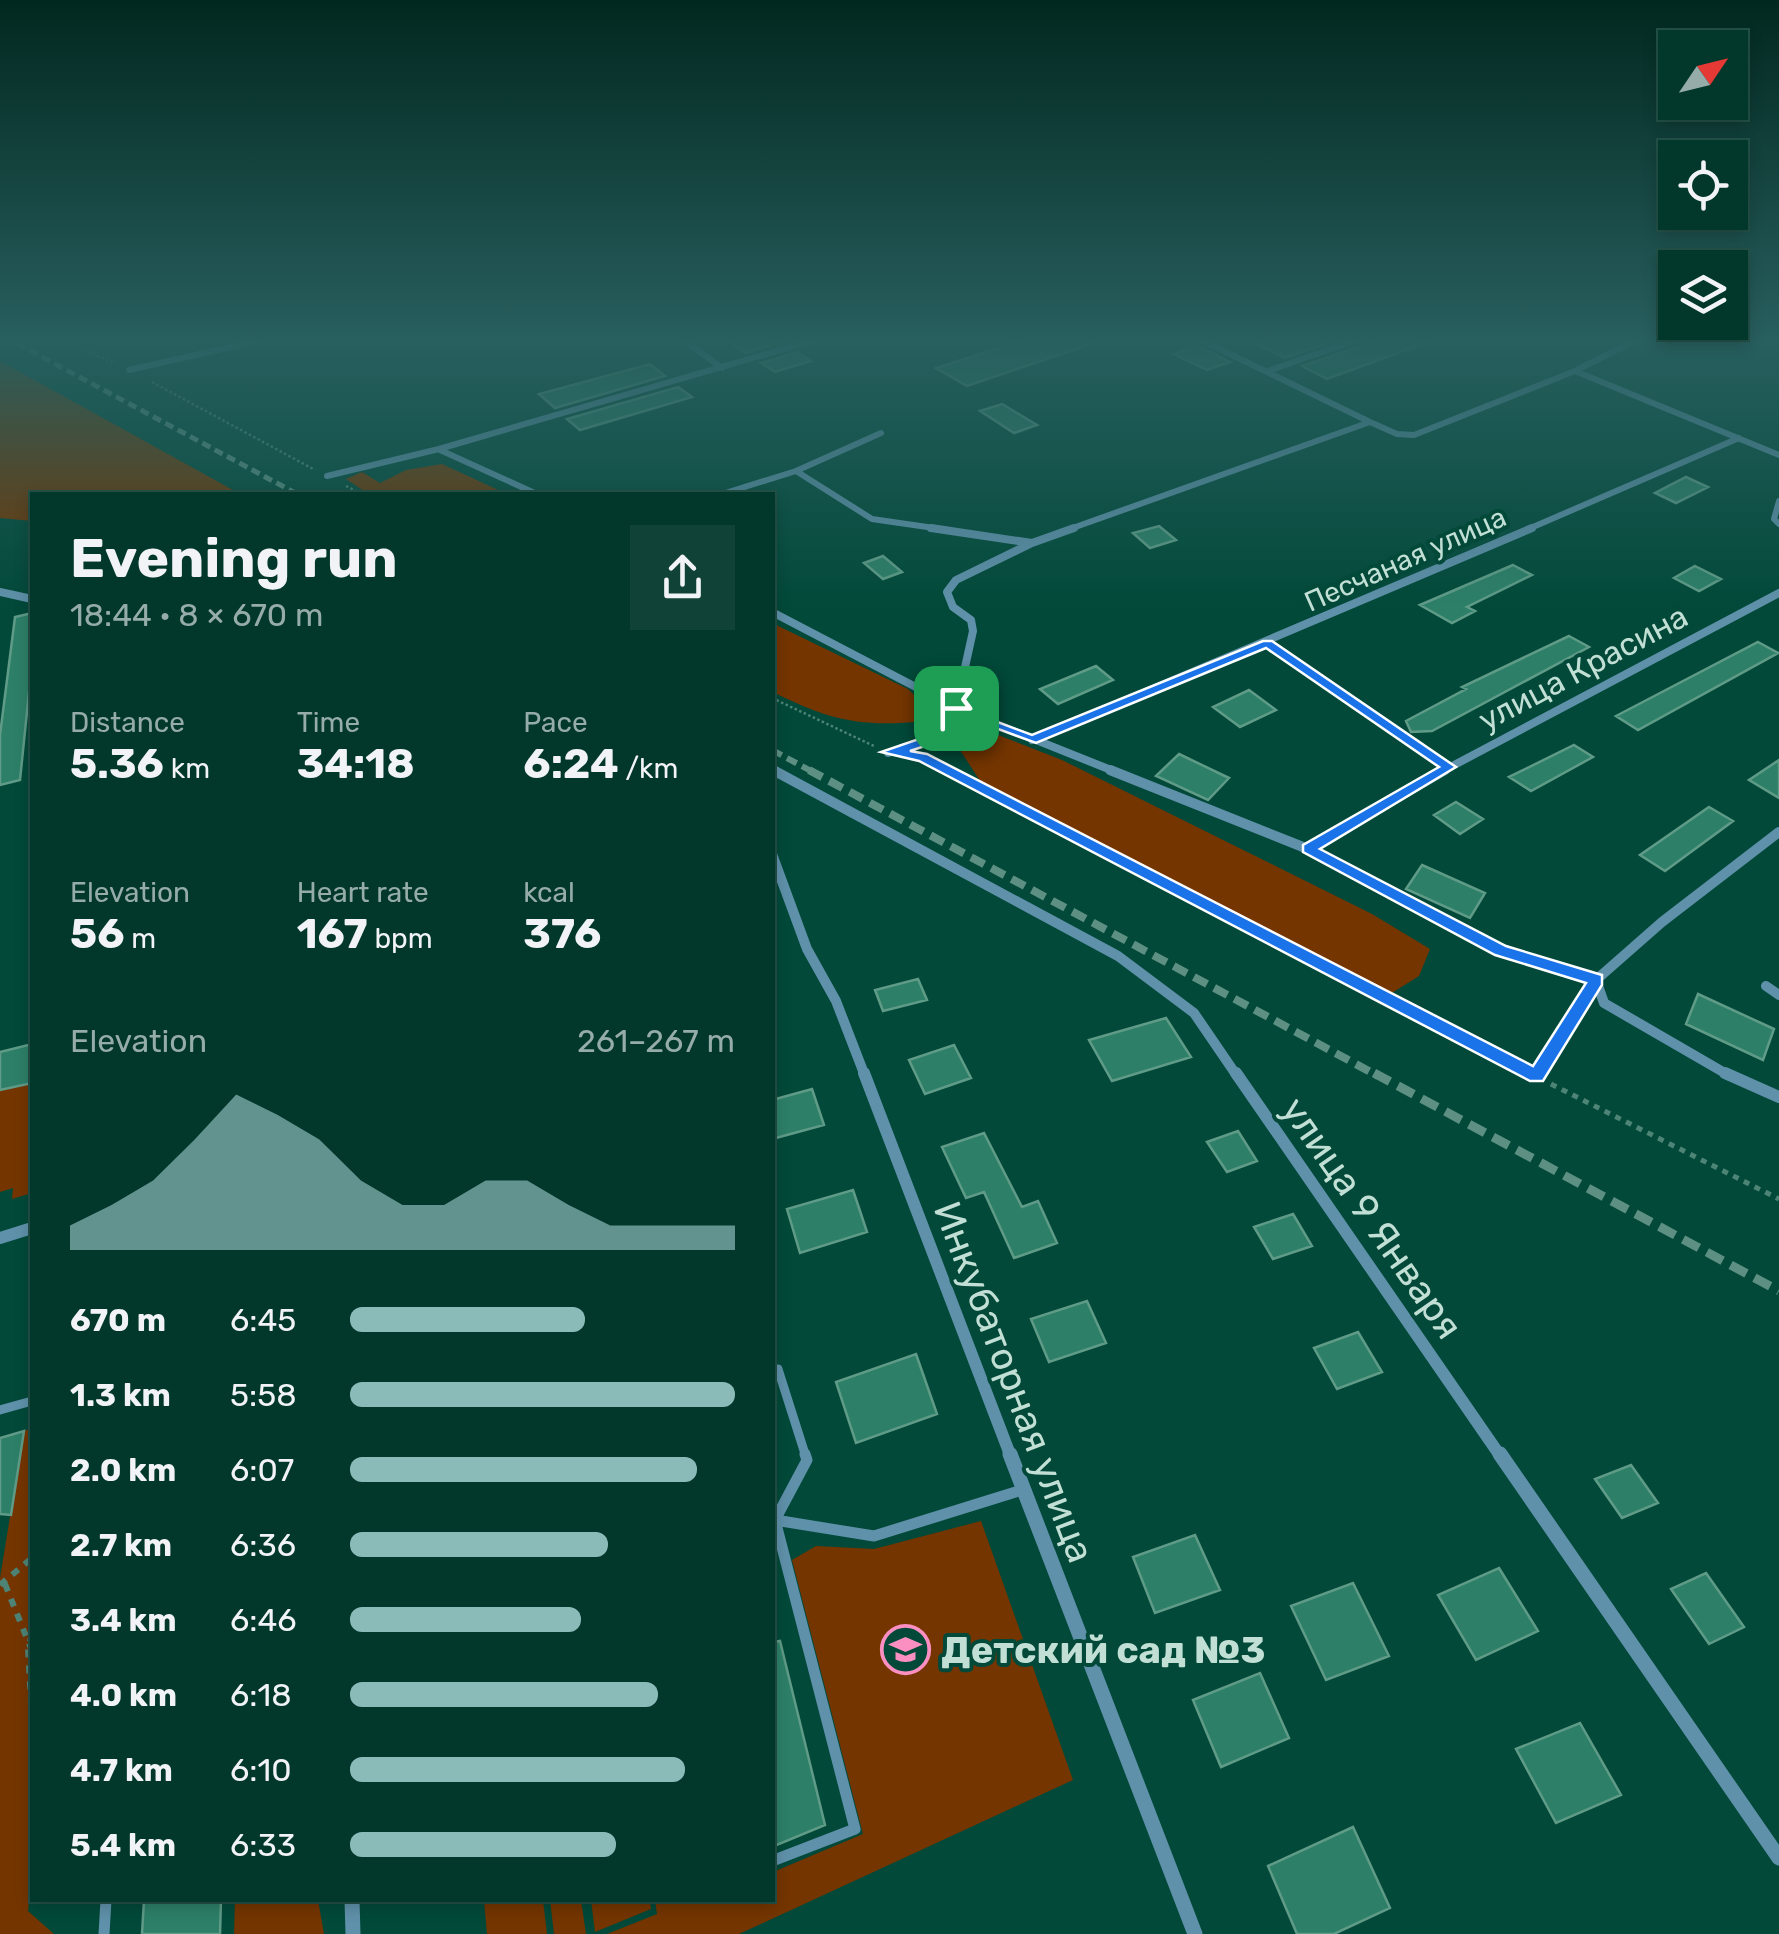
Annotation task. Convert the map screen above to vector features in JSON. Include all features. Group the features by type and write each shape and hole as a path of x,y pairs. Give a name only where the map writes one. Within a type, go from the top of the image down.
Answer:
{"street":[{"path":"327,476 515,427"},
{"path":"888,752 926,741 956,708 973,631 971,620 953,607 946,592 956,580 1032,543 1355,427"},
{"path":"1388,427 1414,435 1433,427"},
{"path":"1713,427 1779,455"},
{"path":"729,492 796,471 881,434"},
{"name":"Песчаная улица","path":"1032,740 1267,643 1739,438"},
{"path":"439,449 532,492"},
{"path":"796,471 872,519 1032,543"},
{"path":"1779,501 1774,520 1779,524"},
{"path":"0,592 30,599"},
{"name":"улица Красина","path":"1308,849 1450,767 1778,595"},
{"path":"775,614 956,708 1308,849 1501,951 1596,980"},
{"path":"1267,643 1450,767"},
{"name":"улица 9 Января","path":"775,770 1118,956 1194,1013 1779,1858"},
{"path":"1536,1076 1596,980 1662,922 1779,832"},
{"name":"Инкубаторная улица","path":"775,862 807,949 836,1001 1195,1934"},
{"path":"1596,980 1604,1003 1728,1075 1779,1097"},
{"path":"1766,986 1779,996"},
{"path":"0,1238 30,1229"},
{"path":"352,1902 353,1934"}],"lane":[{"path":"775,1370 807,1460 775,1520 855,1830 775,1860"},
{"path":"0,1410 30,1402"},
{"path":"775,1520 874,1536 1024,1490"},
{"path":"104,1934 106,1902"}],"path":[{"path":"236,427 358,492"},
{"path":"775,699 888,752"},
{"path":"922,757 1779,1199"},
{"path":"30,1560 2,1585 30,1649"}],"shaded area":[{"path":"0,427 120,427 237,492 30,492 30,521 0,518"},
{"path":"442,464 503,492 366,492 346,479 362,472 380,483 406,470"},
{"path":"775,624 908,689 925,706 915,722 875,723 809,708 775,693"},
{"path":"975,726 1062,760 1372,914 1430,949 1419,976 1387,996 984,787 960,750"},
{"path":"30,1083 30,1194 12,1199 13,1188 0,1192 0,1090"},
{"path":"30,1429 28,1911 54,1934 0,1934 0,1578 24,1431"},
{"path":"981,1521 1073,1780 739,1934 607,1934 657,1914 655,1902 775,1902 775,1871 863,1834 792,1560 816,1546 874,1549"},
{"path":"235,1902 318,1902 324,1934 234,1934"},
{"path":"484,1902 543,1902 547,1934 487,1934"},
{"path":"550,1902 581,1902 586,1934 554,1934"},
{"path":"591,1902 650,1902 651,1909 595,1932"}],"building":[{"path":"1005,427 1031,427 1014,433"},
{"path":"1686,477 1708,487 1676,503 1655,493"},
{"path":"1159,526 1176,540 1150,548 1133,533"},
{"path":"883,556 902,572 883,579 864,563"},
{"path":"1513,565 1532,575 1467,607 1475,611 1452,623 1420,605"},
{"path":"1695,566 1721,579 1699,591 1674,578"},
{"path":"30,613 30,682 20,780 0,785 0,735 15,617"},
{"path":"1569,636 1589,647 1432,731 1411,732 1406,721 1466,689 1462,687"},
{"path":"1758,642 1778,653 1638,730 1616,716"},
{"path":"1096,666 1113,680 1058,704 1040,689"},
{"path":"1249,690 1276,710 1240,727 1213,707"},
{"path":"1574,745 1593,757 1531,791 1509,777"},
{"path":"1179,754 1229,778 1208,800 1156,776"},
{"path":"1779,760 1779,798 1749,780"},
{"path":"1456,802 1483,819 1460,834 1434,815"},
{"path":"1709,807 1733,821 1665,871 1640,855"},
{"path":"1422,865 1485,893 1470,918 1406,889"},
{"path":"918,979 927,1000 883,1011 875,990"},
{"path":"1698,994 1774,1029 1763,1060 1686,1024"},
{"path":"1166,1018 1191,1057 1112,1081 1089,1040"},
{"path":"30,1044 30,1083 0,1090 0,1052"},
{"path":"954,1045 971,1078 925,1094 909,1060"},
{"path":"812,1089 824,1125 775,1138 775,1099"},
{"path":"1238,1131 1257,1161 1227,1172 1207,1142"},
{"path":"984,1133 1022,1207 1038,1201 1057,1243 1014,1258 984,1192 966,1198 942,1147"},
{"path":"853,1190 867,1232 800,1253 787,1209"},
{"path":"1293,1214 1312,1246 1273,1259 1254,1227"},
{"path":"1087,1301 1106,1343 1049,1362 1031,1319"},
{"path":"1358,1332 1382,1372 1337,1389 1314,1348"},
{"path":"916,1354 937,1414 856,1443 836,1382"},
{"path":"24,1431 11,1515 0,1514 0,1438"},
{"path":"1631,1465 1658,1503 1622,1518 1595,1479"},
{"path":"1195,1535 1220,1590 1155,1613 1133,1557"},
{"path":"1499,1568 1538,1631 1476,1660 1438,1595"},
{"path":"1706,1573 1744,1627 1709,1644 1671,1589"},
{"path":"1353,1583 1389,1656 1326,1680 1291,1606"},
{"path":"780,1641 825,1825 775,1846 775,1642"},
{"path":"1260,1673 1289,1738 1221,1767 1193,1700"},
{"path":"1580,1723 1621,1795 1556,1823 1516,1749"},
{"path":"1353,1827 1390,1908 1334,1934 1297,1934 1268,1866"},
{"path":"144,1902 221,1902 220,1934 142,1934"}],"railway":[{"path":"173,427 293,492"},
{"path":"775,752 813,772"},
{"path":"809,770 1378,1076"},
{"path":"1374,1073 1779,1291"}],"place":[{"name":"Детский сад №3","path":"906,1650"}],"route":[{"path":"1267,643 1450,767 1308,849 1501,951 1596,980 1536,1076 922,757 888,752 926,741 956,708 1032,740 1267,643"}]}
